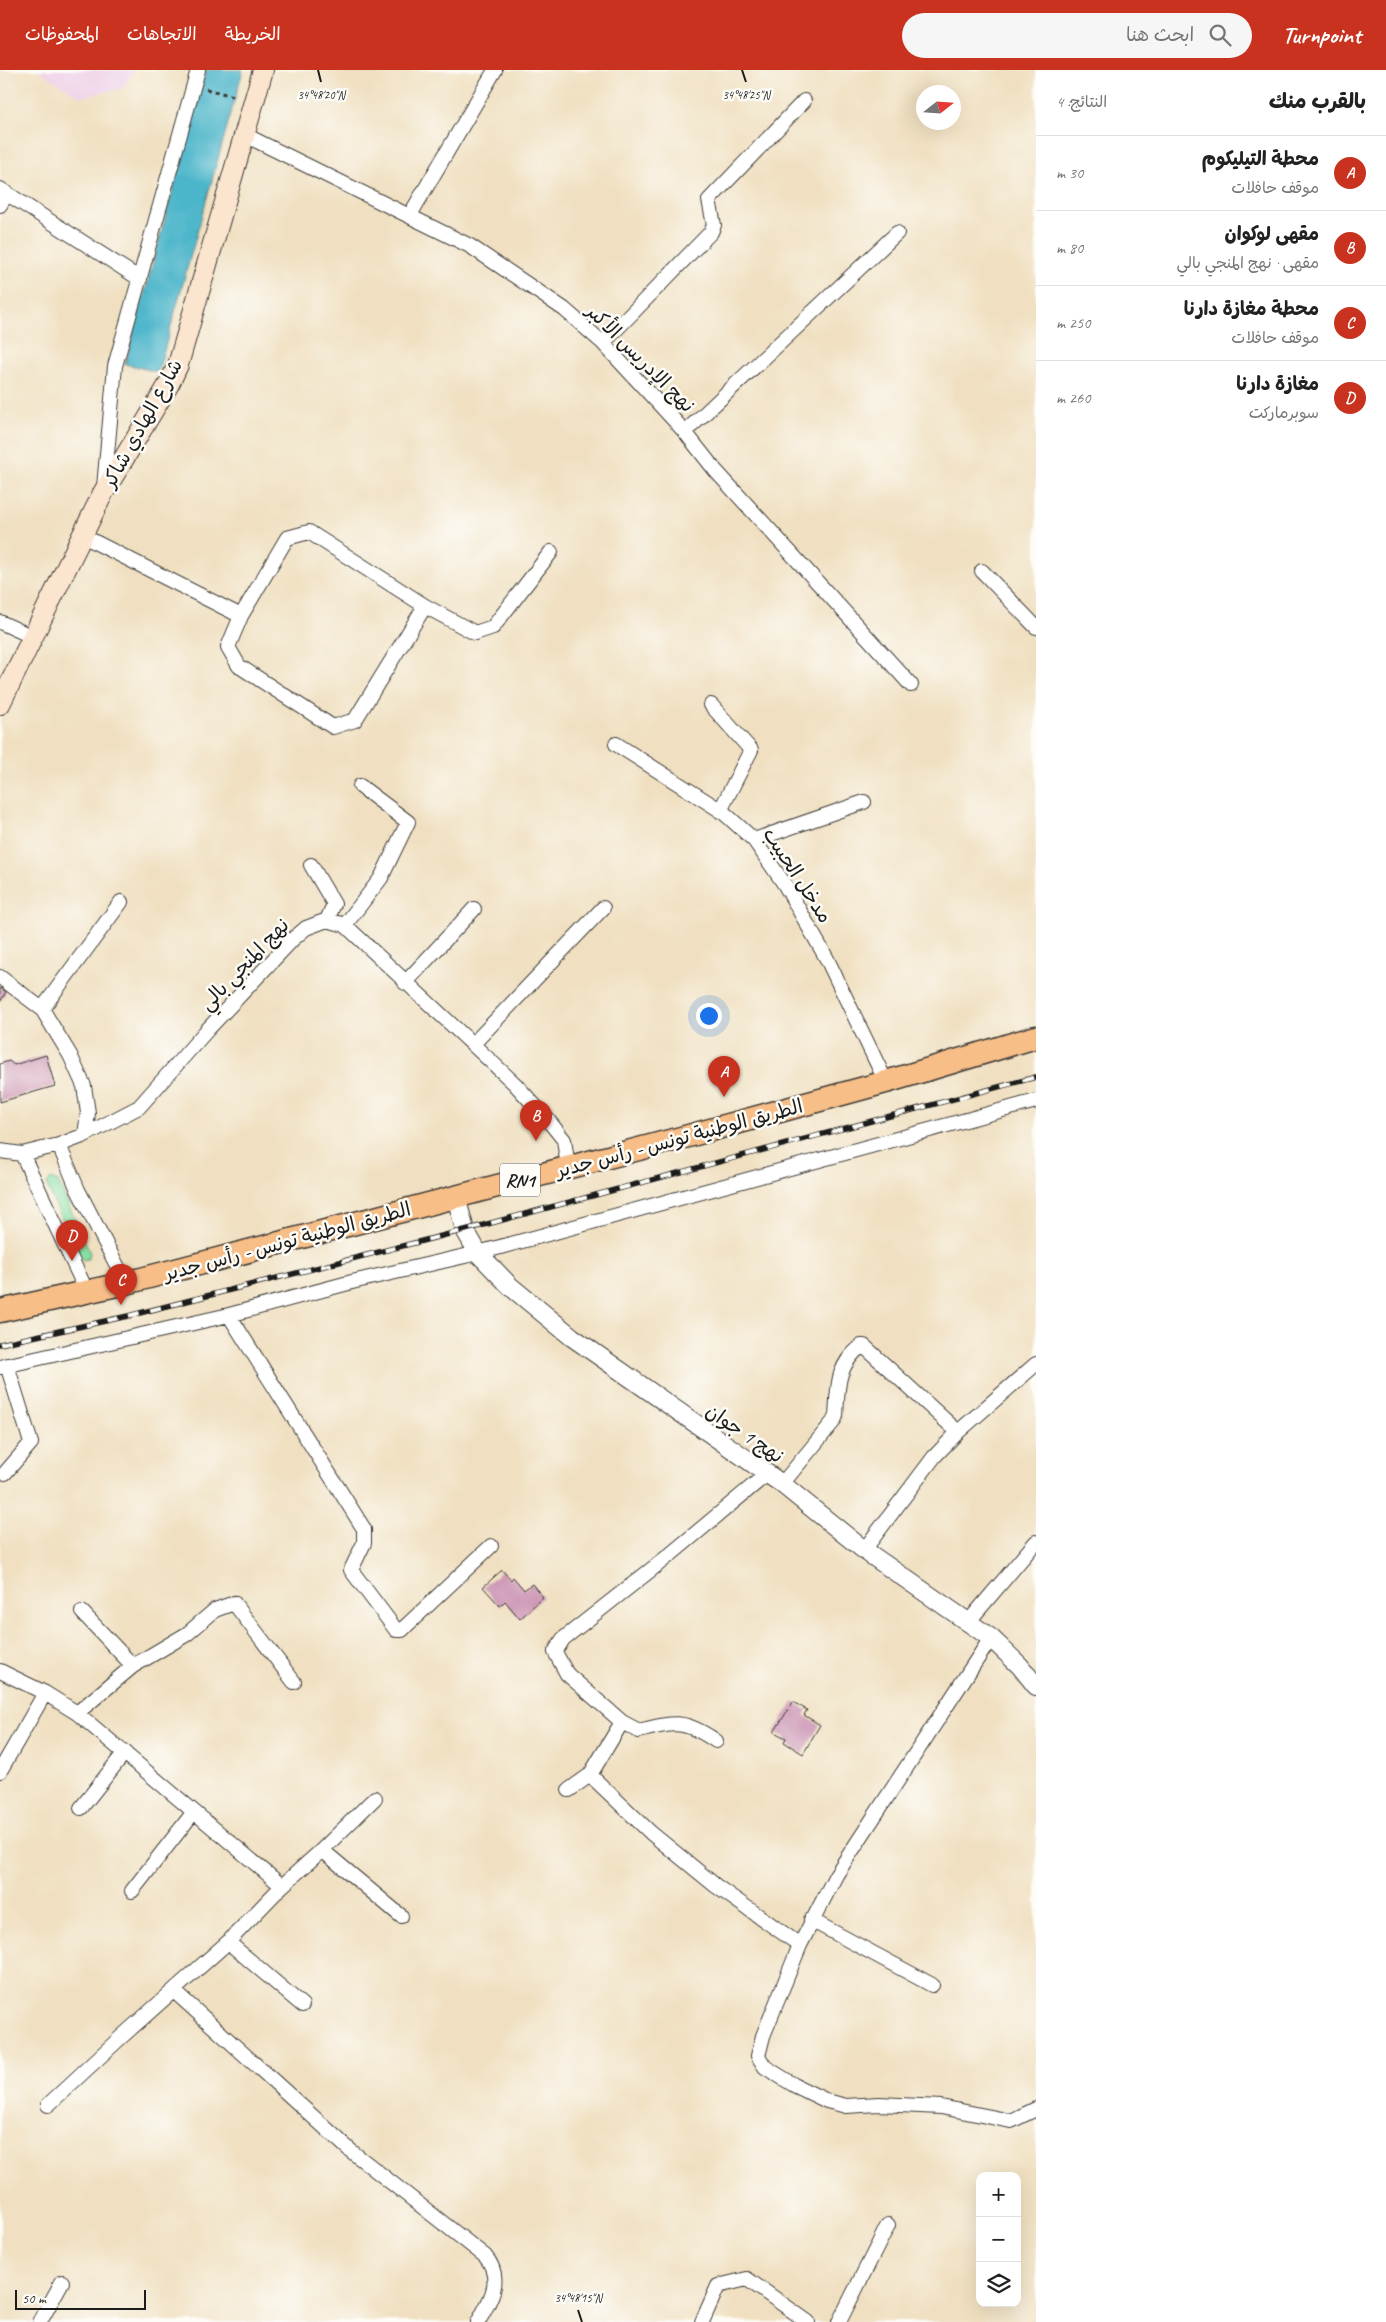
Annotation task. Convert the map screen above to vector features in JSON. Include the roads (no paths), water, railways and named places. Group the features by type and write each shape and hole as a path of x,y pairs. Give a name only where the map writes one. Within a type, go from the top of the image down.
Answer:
{"main road":[{"name":"شارع الهادي شاكر","path":"0,704 103,493 169,384 178,365 263,70"},
{"name":"الطريق الوطنية تونس - رأس جدير","path":"0,1311 126,1283 456,1197 886,1082 1036,1037"}],"street":[{"path":"103,493 115,366 198,70"},
{"path":"410,215 495,70"},
{"path":"603,343 711,232 714,224 709,200 804,101"},
{"name":"نهج الإدريس الأكبر","path":"245,134 470,246 564,310 603,343 685,432 715,470 912,685"},
{"path":"2,196 140,279"},
{"path":"685,432 897,233"},
{"path":"425,606 355,720 333,727 239,666 228,647 240,616 288,538 309,532 425,606 475,633 493,627 551,552"},
{"path":"83,536 240,616"},
{"path":"982,571 1036,627"},
{"path":"0,622 33,637"},
{"path":"712,705 751,750 720,811"},
{"name":"مدخل الحبيب","path":"616,744 720,811 738,824 754,840 784,885 827,959 886,1082"},
{"path":"345,925 381,878 408,822 360,786"},
{"path":"754,840 864,802"},
{"path":"311,865 334,904 327,920 345,925 515,1084 564,1140 568,1167"},
{"path":"42,1009 121,902"},
{"path":"473,1044 603,908"},
{"path":"405,983 474,909"},
{"name":"نهج المنجي بالي","path":"0,1151 22,1154 59,1146 85,1135 139,1107 208,1029 294,939 306,928 327,920"},
{"path":"0,977 42,1009 70,1055 84,1086 88,1113 85,1135"},
{"path":"5,1474 31,1443 4,1366 229,1315 352,1282 478,1253 1036,1101"},
{"path":"59,1146 78,1190 126,1283"},
{"path":"22,1154 87,1292"},
{"name":"نهج 1 جوان","path":"456,1197 465,1230 478,1253 510,1286 572,1337 782,1484 864,1550 969,1621 991,1638 1020,1666 1036,1685"},
{"path":"229,1315 364,1529 364,1543 352,1570 396,1630 402,1630 491,1546"},
{"path":"782,1484 833,1422 836,1416 840,1372 846,1360 860,1346 864,1346 958,1432"},
{"path":"864,1550 934,1457 958,1432 1036,1364"},
{"path":"716,1740 690,1725 673,1723 639,1731 622,1722 567,1674 555,1652 564,1639 671,1554 767,1474"},
{"path":"969,1621 1036,1542"},
{"path":"77,1713 133,1666 187,1634 215,1610 234,1603 294,1682"},
{"path":"82,1612 133,1666"},
{"path":"991,1638 836,1875 811,1920 800,1945 763,2036 758,2056 765,2067 794,2085 827,2101 846,2106 878,2104 941,2106 1011,2121 1036,2109"},
{"path":"0,1671 45,1693 77,1713 125,1752 193,1813 282,1886"},
{"path":"0,1771 45,1693"},
{"path":"569,1790 590,1775 622,1722"},
{"path":"81,1808 125,1752"},
{"path":"590,1775 651,1833 716,1886 800,1945"},
{"path":"48,2105 119,2038 228,1942 282,1886 375,1798"},
{"path":"132,1891 193,1813"},
{"path":"322,1850 401,1916"},
{"path":"811,1920 932,1985"},
{"path":"228,1942 302,2005"},
{"path":"174,1990 351,2151 485,2256 491,2263 496,2277 488,2305 478,2322"},
{"path":"840,2322 888,2225"},
{"path":"702,2322 718,2286 747,2279 808,2322"},
{"path":"40,2322 62,2282"}],"water":[{"path":"206,70 243,70 158,372 125,364"}],"railway":[{"path":"0,1344 128,1316 465,1230 1036,1077"}],"place":[{"name":"محطة التيليكوم","path":"724,1097"},
{"name":"مقهى لوكوان","path":"536,1141"},
{"name":"مغازة دارنا","path":"72,1261"},
{"name":"محطة مغازة دارنا","path":"121,1305"}]}
